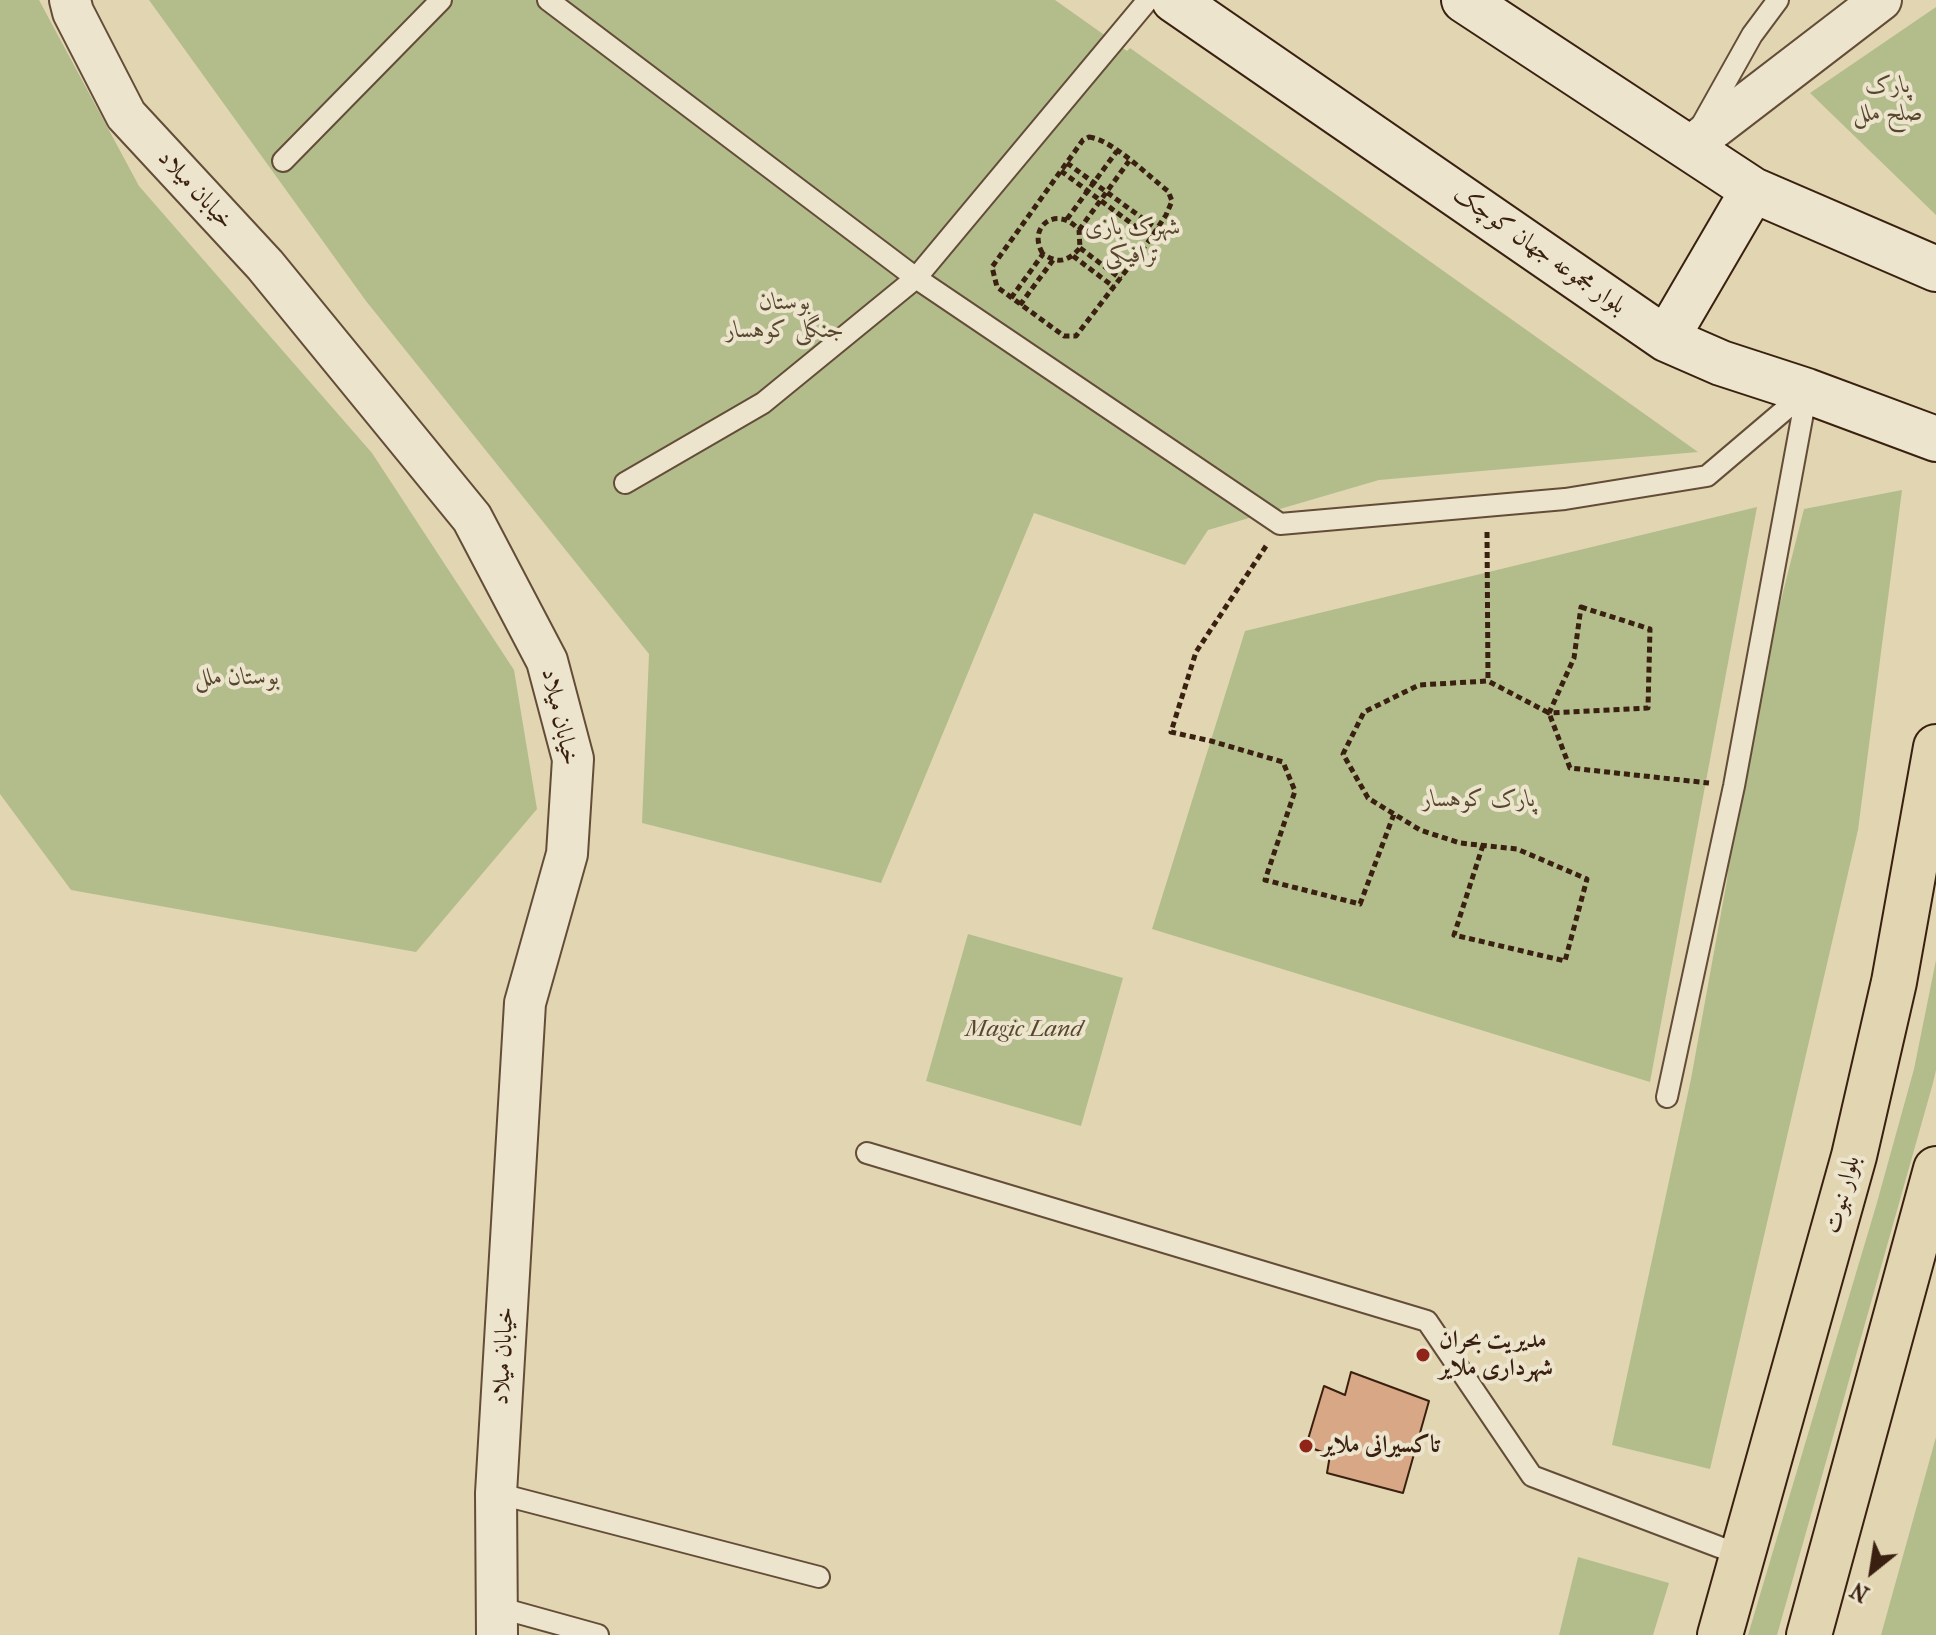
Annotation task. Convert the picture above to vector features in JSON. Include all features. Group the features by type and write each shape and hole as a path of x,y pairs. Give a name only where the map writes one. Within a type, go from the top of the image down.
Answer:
{"main road":[{"name":"بلوار مجموعه جهان کوچک","path":"1174,0 1666,339 1721,363 1936,439"},
{"path":"1464,0 1753,190 1936,269"},
{"path":"1666,339 1753,190"},
{"name":"بلوار نبوت","path":"1720,1635 1854,1156 1894,982 1936,747"},
{"path":"1809,1635 1936,1169"}],"street":[{"name":"خیابان میلاد","path":"70,0 73,12 126,115 265,265 472,518 547,661 573,759 567,854 525,1003 496,1493 497,1621"},
{"path":"1688,148 1881,0"}],"lane":[{"path":"283,161 441,0"},
{"path":"548,0 916,278 1280,524 1487,503 1565,499 1707,476 1807,391"},
{"path":"625,483 763,403 916,278 1148,0"},
{"path":"1688,148 1752,35 1778,0"},
{"path":"1667,1097 1734,786 1807,391"},
{"path":"867,1153 1427,1321 1532,1476 1743,1556"},
{"path":"496,1493 819,1577"},
{"path":"497,1621 598,1635"}],"path":[{"path":"1098,138 1129,161 1168,191 1172,201 1151,238 1076,336 1064,336 997,287 992,267 1083,140 1098,138"},
{"path":"1067,219 1117,151"},
{"path":"1079,230 1067,219 1053,218 1045,223 1038,235 1038,246 1043,254 1053,260 1062,262 1073,256 1080,248 1079,230 1129,161"},
{"path":"1067,163 1157,229"},
{"path":"1061,171 1151,238"},
{"path":"1080,248 1121,279"},
{"path":"1011,298 1043,254"},
{"path":"1073,256 1114,287"},
{"path":"1020,305 1053,260"},
{"path":"1487,503 1488,681"},
{"path":"1280,524 1196,652 1171,732 1283,762 1295,791 1265,880 1360,904 1394,814"},
{"path":"1483,845 1454,935 1565,961 1587,879 1517,849 1483,845 1460,843 1420,830 1368,798 1343,754 1364,712 1419,685 1488,681 1549,713 1648,708 1650,629 1581,607 1574,658 1549,713 1570,768 1734,786"}],"green space":[{"name":"بوستان ملل","path":"0,0 39,0 139,186 372,453 514,670 537,809 416,952 71,890 0,794"},
{"name":"بوستان جنگلی کوهسار","path":"149,0 1055,0 1127,51 1130,48 1698,452 1379,480 1208,530 1185,565 1034,513 881,883 642,823 649,654 366,301"},
{"name":"پارک صلح ملل","path":"1936,7 1936,215 1810,93"},
{"path":"1902,490 1858,830 1710,1469 1612,1445 1691,1079 1727,880 1734,786 1804,509"},
{"name":"پارک کوهسار","path":"1757,507 1650,1082 1152,929 1245,631"},
{"name":"Magic Land","path":"968,934 1123,978 1081,1126 926,1081"},
{"path":"1936,960 1936,1070 1933,1083 1777,1635 1748,1635 1876,1206 1914,1069"},
{"path":"1936,1437 1936,1635 1881,1635"},
{"path":"1578,1557 1669,1583 1653,1635 1559,1635"}],"building":[{"name":"تاکسیرانی ملایر","path":"1351,1372 1429,1401 1403,1493 1327,1473 1330,1455 1306,1446 1324,1386 1345,1395"}],"place":[{"name":"مدیریت بحران شهرداری ملایر","path":"1423,1355"},
{"name":"تاکسیرانی ملایر","path":"1306,1446"}],"park label":[{"name":"شهرک بازی ترافیکی","path":"1133,242"}]}
